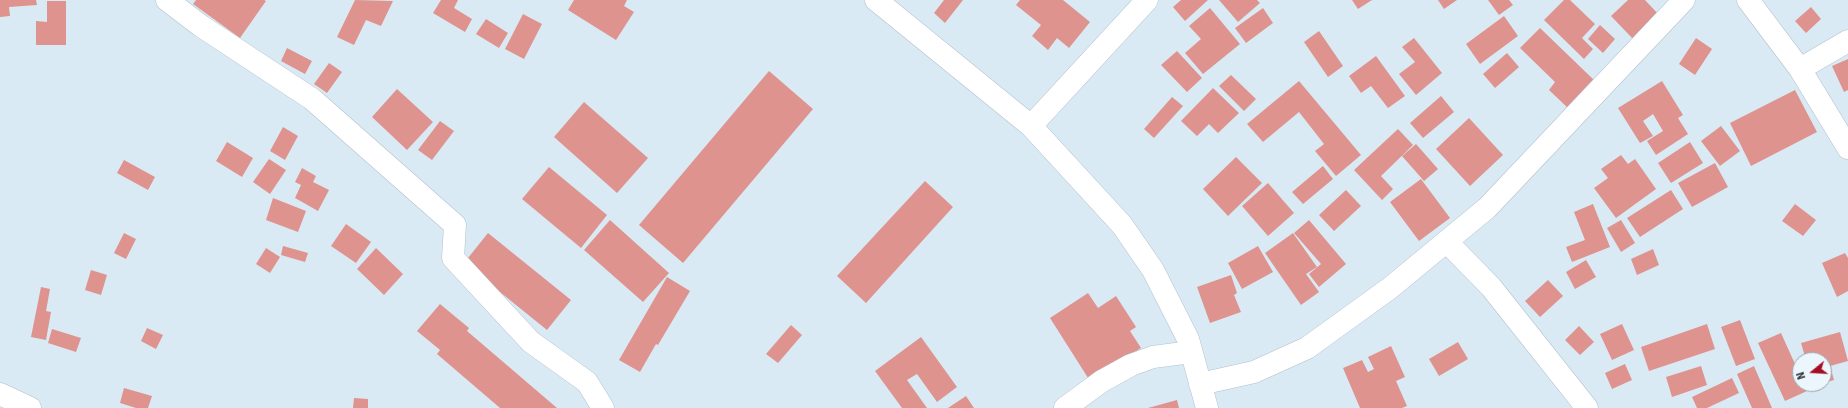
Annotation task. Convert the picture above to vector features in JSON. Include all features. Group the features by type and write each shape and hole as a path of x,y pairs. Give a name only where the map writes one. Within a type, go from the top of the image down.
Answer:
{"street":[{"path":"167,0 201,26 312,99 455,225 453,258 531,342 587,382 604,408"},
{"path":"876,0 1031,126 1122,225 1153,270 1188,339 1207,408"},
{"path":"1031,126 1147,0"},
{"path":"1200,384 1254,372 1307,348 1390,288 1487,208 1684,0"},
{"path":"1748,0 1800,68 1848,148"},
{"path":"1800,68 1848,41"},
{"path":"1447,242 1491,287 1587,408"},
{"path":"1065,408 1102,381 1131,365 1153,357 1191,352"},
{"path":"0,394 30,408"}],"building":[{"path":"0,0 36,0 37,5 9,7 10,16 0,17"},
{"path":"196,0 266,1 240,38 193,4"},
{"path":"355,0 393,1 381,26 366,20 354,45 337,37"},
{"path":"441,0 458,0 454,8 472,19 465,32 433,13"},
{"path":"574,0 627,0 624,6 634,12 616,40 568,10"},
{"path":"944,0 963,0 945,23 934,13"},
{"path":"1020,0 1063,0 1090,22 1069,48 1057,38 1048,50 1032,36 1041,25 1016,5"},
{"path":"1181,0 1208,0 1185,21 1173,7"},
{"path":"1219,0 1257,0 1260,3 1238,22"},
{"path":"1352,0 1372,0 1358,9"},
{"path":"1438,0 1457,0 1444,9"},
{"path":"1488,0 1509,0 1513,5 1499,15"},
{"path":"1564,0 1570,0 1595,24 1582,38 1593,49 1584,59 1544,20"},
{"path":"1628,0 1645,0 1660,16 1634,40 1611,16"},
{"path":"47,1 66,1 66,45 36,45 36,21 47,22"},
{"path":"1811,7 1821,19 1806,33 1795,21"},
{"path":"1210,8 1240,44 1203,74 1185,53 1201,39 1189,26"},
{"path":"1263,8 1273,23 1246,43 1235,28"},
{"path":"523,14 542,24 524,59 505,49"},
{"path":"1504,16 1518,36 1480,64 1466,44"},
{"path":"486,19 508,33 499,48 476,34"},
{"path":"1600,25 1615,39 1603,53 1588,39"},
{"path":"1540,28 1595,81 1569,109 1549,90 1555,82 1520,48"},
{"path":"1319,31 1343,66 1328,77 1304,42"},
{"path":"1414,38 1442,73 1416,95 1399,74 1415,62 1402,47"},
{"path":"1696,38 1712,49 1695,75 1679,64"},
{"path":"287,48 312,61 305,74 281,61"},
{"path":"1177,51 1202,78 1187,92 1161,65"},
{"path":"1507,53 1519,67 1495,88 1483,74"},
{"path":"1376,56 1405,96 1388,108 1371,86 1361,93 1349,76"},
{"path":"1848,59 1848,90 1844,92 1832,66"},
{"path":"329,63 342,72 327,93 314,84"},
{"path":"769,71 813,109 683,263 639,225"},
{"path":"1231,75 1256,99 1244,111 1219,86"},
{"path":"1299,81 1361,155 1336,176 1315,151 1324,144 1299,112 1263,142 1247,124"},
{"path":"1662,81 1683,115 1678,118 1688,134 1656,155 1647,141 1663,131 1653,114 1643,121 1653,136 1640,143 1618,108"},
{"path":"1213,88 1239,113 1218,133 1209,124 1197,136 1181,121"},
{"path":"397,89 433,122 407,150 372,117"},
{"path":"1795,90 1817,132 1751,166 1730,123"},
{"path":"1441,96 1454,112 1423,138 1410,123"},
{"path":"1172,97 1183,106 1154,138 1144,129"},
{"path":"584,102 648,158 617,193 554,137"},
{"path":"1469,118 1503,155 1470,186 1436,149"},
{"path":"440,121 454,131 432,160 418,150"},
{"path":"1721,126 1740,151 1720,166 1701,141"},
{"path":"283,127 298,136 285,160 270,151"},
{"path":"1398,129 1413,145 1381,176 1393,189 1382,200 1354,170"},
{"path":"227,142 253,158 242,177 216,161"},
{"path":"1690,142 1703,163 1671,183 1658,163"},
{"path":"1416,144 1438,169 1424,181 1402,156"},
{"path":"1621,155 1628,164 1635,159 1656,189 1616,218 1594,188 1608,178 1601,169"},
{"path":"1236,157 1262,183 1228,216 1203,189"},
{"path":"269,159 286,170 270,194 253,182"},
{"path":"124,160 155,177 148,190 117,173"},
{"path":"1715,163 1728,187 1692,207 1678,183"},
{"path":"1323,166 1333,179 1303,204 1292,192"},
{"path":"549,167 607,215 581,248 522,199"},
{"path":"302,168 316,176 313,182 329,190 318,211 295,198 301,185 295,182"},
{"path":"1421,179 1450,218 1419,241 1390,202"},
{"path":"925,181 953,207 866,303 837,276"},
{"path":"1268,183 1294,213 1268,236 1242,206"},
{"path":"1346,190 1361,206 1334,231 1319,215"},
{"path":"1671,190 1683,209 1640,237 1627,218"},
{"path":"273,198 306,211 298,232 266,220"},
{"path":"1593,204 1610,247 1572,262 1566,247 1585,240 1574,212"},
{"path":"1795,204 1816,220 1803,236 1782,221"},
{"path":"610,220 669,273 643,302 584,250"},
{"path":"1309,220 1346,264 1319,287 1309,274 1321,264 1294,233"},
{"path":"1621,220 1635,243 1621,252 1607,228"},
{"path":"346,224 371,242 356,263 331,246"},
{"path":"124,233 136,239 126,259 114,253"},
{"path":"488,233 571,300 547,330 464,263"},
{"path":"1293,233 1317,267 1306,274 1319,292 1301,305 1265,253"},
{"path":"283,246 308,253 305,262 281,255"},
{"path":"1258,246 1273,272 1242,289 1228,263"},
{"path":"266,248 280,257 270,273 256,264"},
{"path":"376,248 403,274 384,295 357,269"},
{"path":"1653,249 1659,265 1637,275 1631,259"},
{"path":"1845,253 1848,258 1848,291 1837,297 1822,263"},
{"path":"1586,260 1596,277 1575,289 1566,272"},
{"path":"91,270 107,275 101,295 85,290"},
{"path":"1231,275 1237,293 1234,295 1241,312 1210,323 1197,287"},
{"path":"667,277 690,291 640,372 619,360"},
{"path":"1548,280 1563,296 1540,317 1525,301"},
{"path":"41,287 50,289 46,311 51,312 46,340 31,337"},
{"path":"1088,293 1098,308 1116,296 1136,327 1130,331 1141,348 1090,381 1050,318"},
{"path":"440,304 469,328 467,331 557,408 500,408 437,354 440,350 417,331"},
{"path":"1740,320 1755,359 1736,366 1721,327"},
{"path":"1622,324 1634,350 1612,360 1600,334"},
{"path":"1707,324 1715,349 1649,371 1641,347"},
{"path":"791,325 802,335 778,363 766,354"},
{"path":"1579,326 1594,342 1580,355 1565,340"},
{"path":"147,328 163,335 156,349 141,341"},
{"path":"52,329 81,338 76,352 48,343"},
{"path":"1840,332 1848,361 1832,365 1832,352 1804,352 1801,343"},
{"path":"1781,333 1792,357 1792,392 1805,392 1785,401 1758,343"},
{"path":"921,337 957,387 937,402 917,374 907,380 927,408 902,408 875,371"},
{"path":"1458,342 1468,359 1439,376 1429,359"},
{"path":"1391,346 1405,377 1396,381 1407,406 1402,408 1360,408 1343,368 1362,360 1368,372 1374,369 1368,357"},
{"path":"1625,364 1632,380 1612,389 1605,373"},
{"path":"1701,366 1707,385 1672,397 1666,377"},
{"path":"1754,366 1772,408 1752,408 1737,374"},
{"path":"1732,378 1739,393 1707,408 1697,408 1692,397"},
{"path":"124,388 152,396 148,408 136,408 120,403"},
{"path":"966,396 974,408 948,408"},
{"path":"354,398 368,399 368,408 353,408"},
{"path":"1177,400 1179,408 1148,408"}]}
